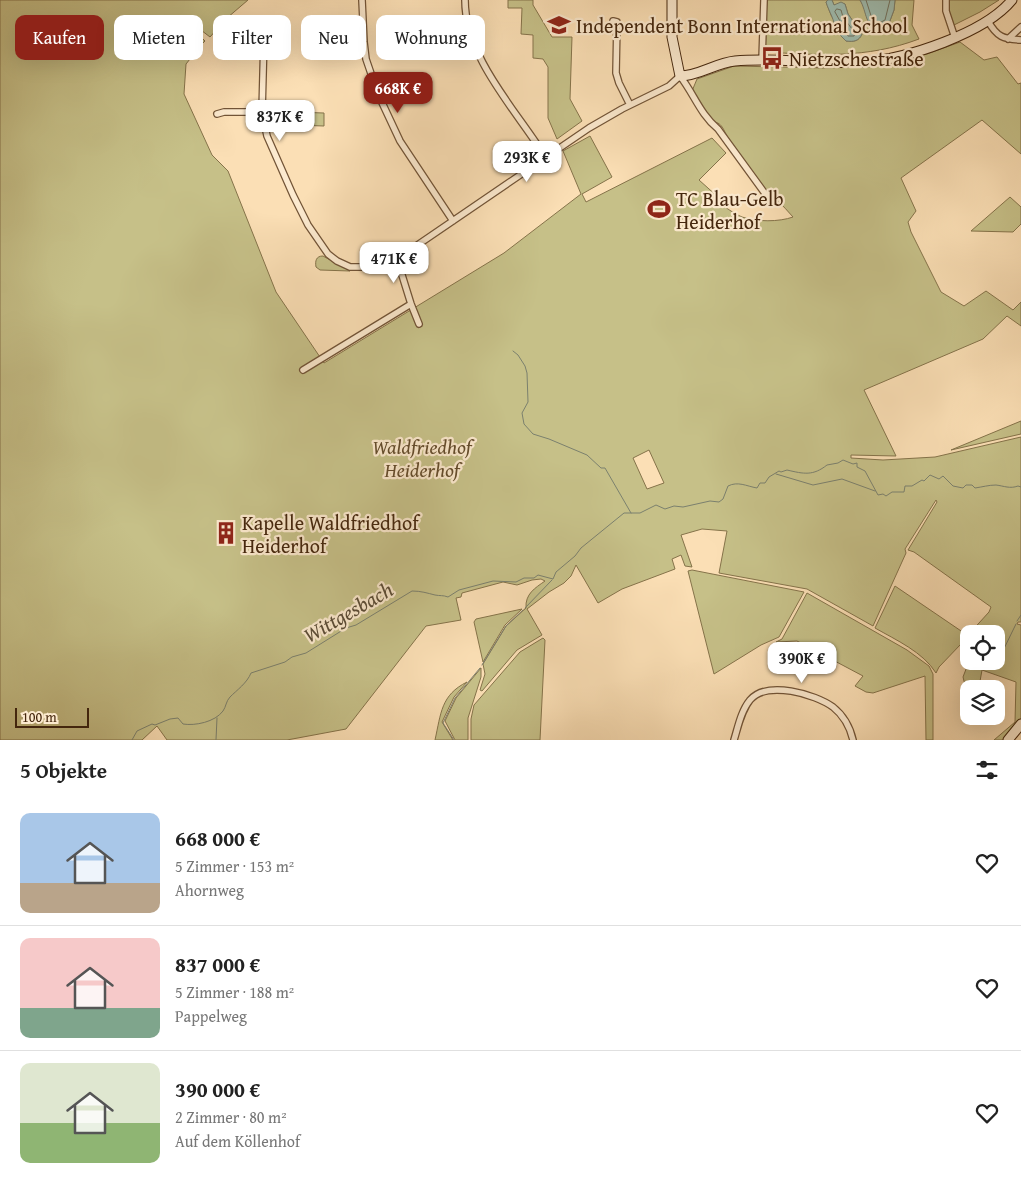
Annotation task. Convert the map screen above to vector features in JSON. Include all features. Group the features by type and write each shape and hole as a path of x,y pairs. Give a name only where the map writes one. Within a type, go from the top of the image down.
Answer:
{"street":[{"path":"362,0 366,59 378,94 400,141 453,221"},
{"path":"465,0 470,33 478,52 501,92 546,158"},
{"path":"672,0 672,31 680,76 698,107 709,122 718,130 766,194"},
{"path":"762,60 764,0"},
{"path":"946,0 946,10 955,38"},
{"path":"263,60 262,112 270,144 293,195 308,225 328,254 350,267 363,268 381,265 397,259 589,128 669,86 680,76 692,76 722,63 762,60 865,62 897,56 955,38 988,21 1005,9 1012,0"},
{"path":"988,21 996,34 1008,39 1021,40"},
{"path":"613,22 617,22 616,73 630,105"},
{"path":"1008,39 1021,27"},
{"path":"217,114 224,112 262,112"},
{"path":"397,259 419,324"},
{"path":"303,370 411,304"},
{"path":"734,740 743,713 750,700 767,690 777,689 788,690 814,698 834,708 844,720 853,740"},
{"path":"1008,740 1021,724"}],"green space":[{"name":"Waldfriedhof Heiderhof","path":"0,0 248,0 230,15 213,15 213,34 210,37 203,32 203,15 114,15 114,60 189,60 186,64 184,94 212,155 228,171 276,292 324,363 504,253 581,194 563,151 590,136 612,177 582,194 586,202 712,138 726,153 699,180 718,197 718,203 739,216 748,219 775,221 793,217 756,178 722,127 718,123 711,122 692,91 697,79 734,66 865,67 927,54 960,42 984,60 997,57 1018,84 1021,83 1021,154 982,120 901,178 916,211 908,222 911,232 941,292 964,306 986,291 1013,310 1021,302 1021,326 1007,316 983,339 864,390 896,456 851,455 851,458 883,460 935,457 1021,437 1021,622 1017,624 1021,625 1021,719 1003,740 994,740 1015,722 1016,682 982,670 1005,670 1005,625 977,625 991,607 914,552 908,550 937,502 936,500 905,549 906,553 873,626 807,589 719,573 727,531 702,529 681,535 692,567 685,566 681,555 672,559 675,569 622,589 598,603 576,565 571,576 564,583 527,609 542,635 517,650 482,691 480,690 485,674 483,664 506,626 526,608 527,599 531,592 545,581 541,579 532,580 517,585 503,582 462,593 461,597 456,598 461,620 426,626 346,729 287,740 167,740 157,726 142,740 0,740","holes":["649,450 664,483 647,489 633,458"]},
{"path":"508,0 533,0 533,5 552,37 572,37 570,99 582,121 557,139 548,118 548,67 543,59 533,58 533,35 521,34 522,8 508,8"},
{"path":"767,0 828,0 826,2 831,15 846,41 851,41 858,40 862,34 848,14 845,4 834,5 832,0 860,0 869,25 888,26 894,10 895,0 914,0 912,25 919,39 880,50 861,53 764,52"},
{"path":"948,0 999,0 954,25 948,9"},
{"path":"294,112 324,113 324,126 294,125"},
{"path":"1010,197 1021,207 1021,224 1013,232 971,231"},
{"path":"323,256 350,271 320,270 316,267 316,261 317,258"},
{"path":"1021,421 1021,434 951,450"},
{"path":"692,570 804,592 779,637 761,645 714,674 688,571"},
{"path":"895,586 960,630 960,645 939,667 936,673 917,653 875,628"},
{"path":"807,593 907,650 929,666 933,674 933,740 926,740 925,676 873,693 866,692 855,686 863,676 797,641 776,642 782,639"},
{"path":"522,609 505,625 483,662 474,622 476,619"},
{"path":"543,638 545,640 540,740 471,740 471,719 474,705 520,652"},
{"path":"481,668 481,677 468,718 468,740 455,740 445,721 456,698"},
{"path":"966,670 982,670 980,680 964,680"},
{"path":"467,682 454,697 442,722 453,740 435,740 441,713 447,699 458,687"}],"water":[{"path":"832,0 834,5 841,2 845,4 848,14 862,34 858,40 846,41 835,30 826,2"},
{"path":"860,0 895,0 894,10 888,26 884,26 880,30 875,29 869,23"}],"waterway":[{"path":"513,351 518,355 527,373 528,402 522,413 524,424 533,434 587,455 601,468 605,468 631,513"},
{"name":"Wittgesbach","path":"132,740 137,731 170,719 178,718 183,724 193,724 215,718 223,711 229,699 251,673 306,653 412,591 448,597 459,590 493,581 516,582 524,578 534,578 538,575 553,579 556,572 575,556 581,548 624,513 640,513 656,505 665,509 710,501 719,502 723,499 728,486 742,484 757,488 760,483 765,483 769,477 779,471 813,472 843,460 853,464 857,463 857,467 865,471 878,495 883,494 886,496 892,492 904,492 905,486 912,486 922,480 924,481 930,475 939,479 943,476 953,486 963,488 966,485 972,485 975,488 996,485 1021,487"},
{"name":"Wittgesbach","path":"776,474 813,485 842,479 875,491"},
{"path":"525,608 552,580"},
{"path":"482,665 506,626 523,610"},
{"path":"1017,621 1021,615"},
{"path":"1005,647 1016,624"},
{"path":"454,740 443,723 455,698 480,668"},
{"path":"216,740 217,718"}],"place":[{"name":"Independent Bonn International School","path":"559,25"},
{"name":"Nietzschestraße","path":"772,58"},
{"name":"TC Blau-Gelb Heiderhof","path":"659,209"},
{"name":"Kapelle Waldfriedhof Heiderhof","path":"226,533"}]}
